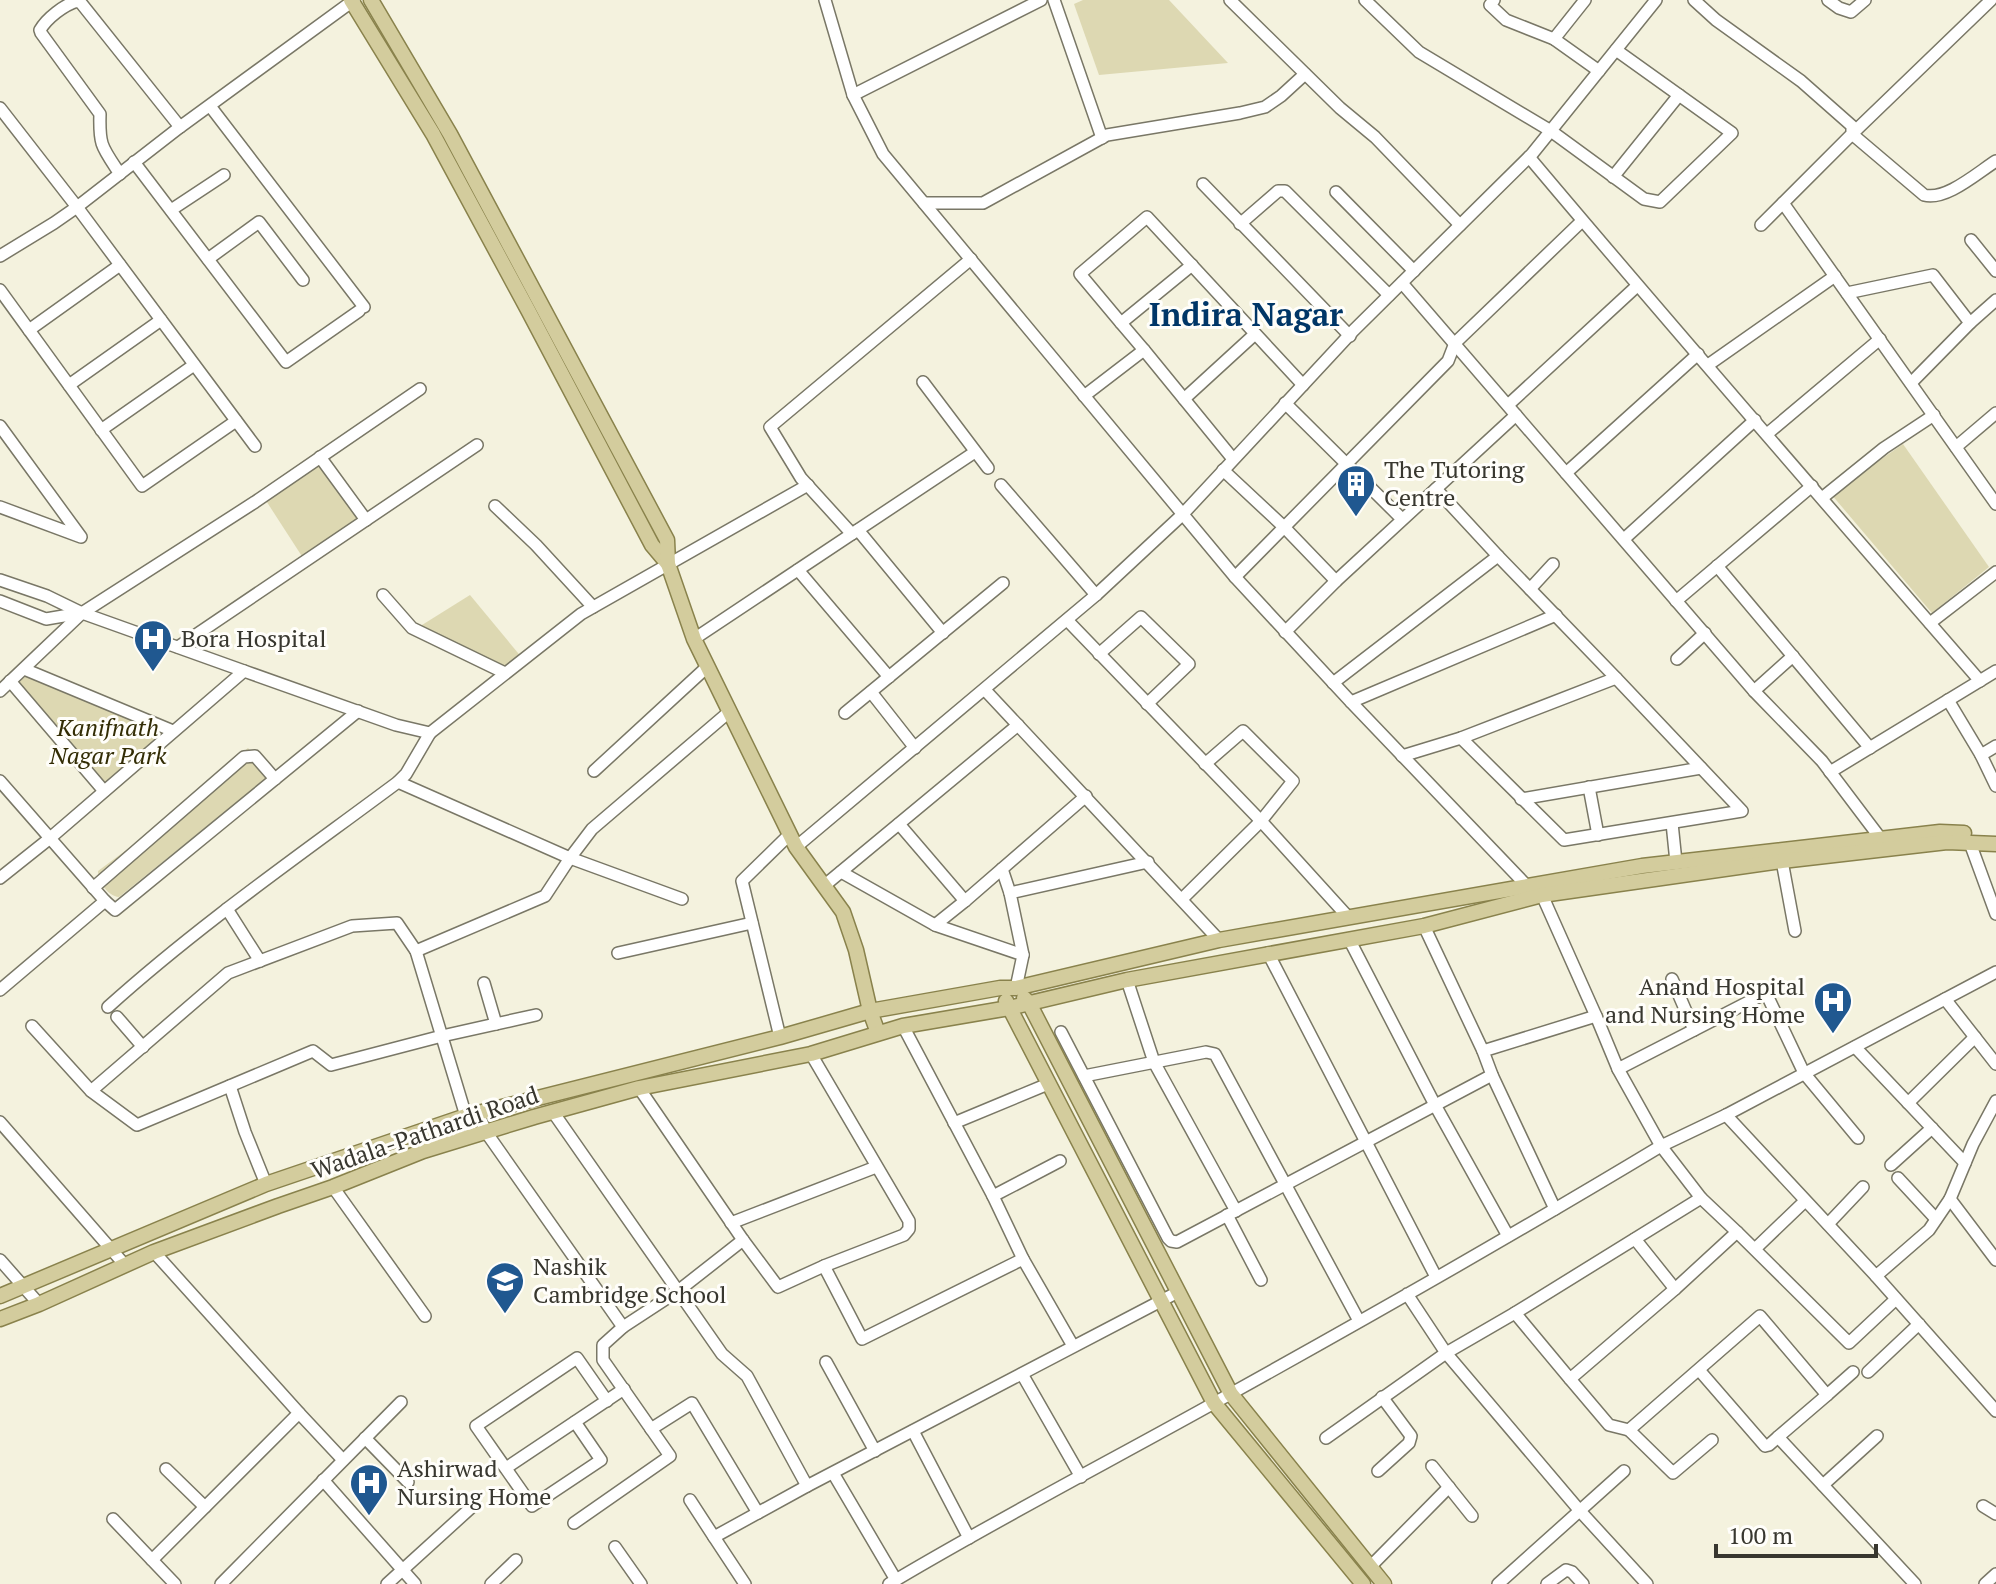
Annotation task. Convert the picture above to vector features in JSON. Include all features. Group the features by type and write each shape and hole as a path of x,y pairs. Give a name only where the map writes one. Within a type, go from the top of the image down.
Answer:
{"main road":[{"path":"371,0 450,134 667,540 668,564 707,667 792,841 843,912 878,1033"},
{"path":"352,1 433,134 652,545 668,564"},
{"path":"1533,893 1782,861 1940,832 1996,835"},
{"path":"1533,893 1642,866 1676,862 1885,844 1996,844"},
{"name":"Wadala-Pathardi Road","path":"0,1296 266,1184 472,1114 780,1037 870,1011 1000,988 1016,988 1219,940 1349,918 1533,893"},
{"name":"Wadala-Pathardi Road","path":"0,1319 154,1252 423,1151 639,1088 811,1054 903,1026 1009,1008 1127,980 1424,926 1533,893"},
{"path":"1000,988 1214,1403 1363,1584"},
{"path":"1016,988 1029,1003 1231,1394 1384,1584"}],"street":[{"path":"853,95 1041,0"},
{"path":"1054,0 1102,138"},
{"path":"1230,0 1340,108 1375,137 1460,225"},
{"path":"1365,0 1419,52 1551,131 1644,199 1660,202 1732,133 1616,50"},
{"path":"1494,0 1490,5 1506,20 1554,39 1599,71"},
{"path":"1554,39 1585,0"},
{"path":"780,1037 742,881 985,690 1096,595 1182,515 1389,295 1529,157 1656,0"},
{"path":"1694,0 1716,20 1801,81 1852,126 1852,134 1924,195 1933,198 1945,194 1996,161"},
{"path":"1828,0 1851,12 1865,0"},
{"path":"1761,225 1991,0"},
{"path":"0,256 77,207 352,1"},
{"path":"828,1 853,95 883,154 1235,577 1533,893 1596,1016 1618,1069 1661,1146 1701,1198 1756,1248 1849,1343 1896,1299"},
{"path":"120,174 102,146 100,114 41,33 45,22 71,2 81,3 180,127"},
{"path":"924,203 983,203 1107,135 1265,107 1305,74"},
{"path":"1613,177 1679,95"},
{"path":"134,162 286,362 361,309 210,106"},
{"path":"0,108 255,446"},
{"path":"1529,157 1980,681"},
{"path":"171,210 224,175"},
{"path":"1203,184 1350,336"},
{"path":"1240,224 1278,191 1285,191 1389,295"},
{"path":"1336,192 1414,271"},
{"path":"1783,203 1996,504"},
{"path":"1233,459 1080,274 1147,217 1303,385"},
{"path":"1235,577 1448,361 1455,343 1582,221"},
{"path":"208,259 259,222 303,280"},
{"path":"1971,240 1996,271"},
{"path":"943,633 855,532 801,478 770,427 971,259"},
{"path":"29,330 120,265"},
{"path":"1121,323 1192,265"},
{"path":"1847,293 1933,275 1970,323"},
{"path":"1708,365 1835,276"},
{"path":"1402,283 1754,691 1822,761 1885,844"},
{"path":"1285,632 1436,489 1637,286"},
{"path":"0,290 142,486 236,421"},
{"path":"1911,383 1996,300"},
{"path":"69,385 161,320"},
{"path":"1184,399 1255,334"},
{"path":"1767,434 1880,339"},
{"path":"1084,396 1144,350"},
{"path":"1566,473 1698,354"},
{"path":"101,430 194,365"},
{"path":"923,382 988,468"},
{"path":"0,691 82,613 255,502 420,389"},
{"path":"1285,403 1402,519"},
{"path":"1956,447 1996,413"},
{"path":"1822,498 1884,448 1934,415"},
{"path":"1624,539 1755,420"},
{"path":"0,426 81,537 0,507"},
{"path":"178,647 477,445"},
{"path":"694,639 975,452"},
{"path":"320,457 366,520"},
{"path":"1223,470 1336,581"},
{"path":"108,1007 155,965 227,909 398,782 430,733 581,614 808,485"},
{"path":"1001,485 1096,595"},
{"path":"1676,601 1812,486"},
{"path":"1436,489 1742,811 1564,840 1461,738"},
{"path":"495,506 593,607"},
{"path":"1333,683 1498,556"},
{"path":"1530,589 1553,564"},
{"path":"1717,566 1870,748"},
{"path":"798,570 889,677"},
{"path":"1930,623 1996,572"},
{"path":"0,580 244,671 396,725 430,733"},
{"path":"845,713 1003,583"},
{"path":"383,595 412,628 505,673"},
{"path":"0,601 46,619 82,613"},
{"path":"1351,702 1556,615"},
{"path":"1099,654 1141,617 1189,664 1147,704"},
{"path":"1067,620 1261,821 1349,918"},
{"path":"1677,659 1705,633"},
{"path":"1754,691 1793,656"},
{"path":"594,771 707,667"},
{"path":"24,669 173,731"},
{"path":"0,878 244,671"},
{"path":"1830,772 1996,671"},
{"path":"1402,756 1461,738 1616,678"},
{"path":"10,681 104,791"},
{"path":"985,690 1219,940"},
{"path":"871,692 915,748"},
{"path":"1948,700 1996,786"},
{"path":"0,781 115,910 358,711"},
{"path":"416,951 545,896 592,829 729,712"},
{"path":"825,885 1018,725"},
{"path":"1182,899 1261,821 1293,781 1243,731 1205,764"},
{"path":"1981,755 1996,746"},
{"path":"93,888 244,757 255,756 275,779"},
{"path":"1521,799 1701,768"},
{"path":"398,782 570,858 682,899"},
{"path":"1589,787 1598,835"},
{"path":"935,925 1086,796"},
{"path":"1672,823 1676,862"},
{"path":"899,824 965,901"},
{"path":"1970,843 1996,914"},
{"path":"1782,861 1795,931"},
{"path":"1010,893 1148,862"},
{"path":"1002,869 1023,955 1016,988"},
{"path":"841,872 935,925 1023,955"},
{"path":"0,990 105,901"},
{"path":"227,909 260,961"},
{"path":"91,1091 228,973 352,926 397,923 416,951 442,1036 479,1134 623,1327"},
{"path":"618,953 752,923"},
{"path":"1424,926 1555,1209"},
{"path":"1349,939 1435,1105 1508,1236"},
{"path":"1268,953 1436,1277"},
{"path":"833,1473 892,1582 1231,1394 1661,1146 1726,1115 1996,972"},
{"path":"1672,979 1694,1030"},
{"path":"1127,980 1154,1062 1232,1213 1261,1280"},
{"path":"484,983 496,1024"},
{"path":"1618,1069 1766,993 1804,1073 1858,1138"},
{"path":"1945,999 1996,1064"},
{"path":"32,1026 91,1091 137,1125 313,1051 331,1065 536,1015"},
{"path":"1483,1051 1596,1016"},
{"path":"117,1017 143,1047"},
{"path":"903,1026 1023,1259 1073,1346"},
{"path":"1061,1032 1171,1241 1177,1242 1492,1075"},
{"path":"1908,1103 1975,1037"},
{"path":"1855,1047 1965,1163"},
{"path":"1084,1076 1206,1052 1215,1054 1359,1321"},
{"path":"639,1088 778,1287 904,1235 909,1229 909,1221 811,1054"},
{"path":"954,1123 1048,1084"},
{"path":"230,1086 266,1184"},
{"path":"1876,1276 1929,1230 1950,1199 1996,1101"},
{"path":"553,1112 722,1354 747,1376 807,1486"},
{"path":"1726,1115 1996,1411"},
{"path":"0,1122 124,1264"},
{"path":"1891,1165 1932,1128"},
{"path":"993,1196 1060,1161"},
{"path":"731,1223 876,1167"},
{"path":"1898,1178 1936,1219"},
{"path":"333,1187 425,1316"},
{"path":"1828,1224 1863,1187"},
{"path":"1326,1438 1446,1353 1701,1198"},
{"path":"1950,1199 1996,1260"},
{"path":"1756,1248 1805,1201"},
{"path":"1570,1379 1737,1232"},
{"path":"1635,1239 1675,1289"},
{"path":"574,1523 670,1456 603,1360 603,1345 743,1240"},
{"path":"154,1252 343,1460"},
{"path":"824,1266 862,1339 1023,1259"},
{"path":"0,1260 39,1304"},
{"path":"714,1537 1178,1292"},
{"path":"1407,1294 1446,1353 1580,1511 1647,1584"},
{"path":"1515,1313 1609,1425 1629,1430 1673,1473 1712,1440"},
{"path":"1629,1430 1760,1316 1827,1395"},
{"path":"1868,1372 1919,1324"},
{"path":"575,1422 601,1460 532,1506 476,1426 577,1358 607,1401"},
{"path":"826,1362 875,1451"},
{"path":"1699,1370 1765,1446 1853,1372"},
{"path":"1022,1374 1081,1477"},
{"path":"506,1468 624,1389"},
{"path":"1378,1471 1409,1443 1411,1436 1382,1397"},
{"path":"221,1584 401,1402"},
{"path":"651,1429 692,1403 758,1513"},
{"path":"152,1560 299,1413"},
{"path":"913,1431 969,1538"},
{"path":"1823,1485 1877,1436"},
{"path":"1778,1437 1915,1584"},
{"path":"365,1438 408,1482"},
{"path":"1432,1466 1472,1516"},
{"path":"166,1469 205,1507"},
{"path":"1498,1584 1624,1471"},
{"path":"323,1480 415,1584"},
{"path":"1370,1567 1449,1487"},
{"path":"690,1500 745,1584"},
{"path":"387,1584 475,1504"},
{"path":"1983,1506 1996,1514"},
{"path":"113,1519 175,1584"},
{"path":"615,1547 641,1584"},
{"path":"491,1584 516,1560"},
{"path":"1547,1584 1566,1570 1583,1584"},
{"path":"1985,1584 1996,1574"}],"green space":[{"path":"1083,0 1169,0 1228,63 1099,75 1074,4"},
{"path":"1903,444 1989,567 1932,613 1831,494"},
{"path":"320,457 366,520 305,561 263,496"},
{"path":"470,595 523,659 505,673 414,630"},
{"name":"Kanifnath Nagar Park","path":"24,669 173,731 104,791 10,681"},
{"path":"248,748 272,774 119,897 104,888 98,871 160,825"}],"place":[{"name":"The Tutoring Centre","path":"1356,518"},
{"name":"Bora Hospital","path":"153,673"},
{"name":"Anand Hospital and Nursing Home","path":"1833,1035"},
{"name":"Nashik Cambridge School","path":"505,1315"},
{"name":"Ashirwad Nursing Home","path":"369,1517"}],"district":[{"name":"Indira Nagar","path":"1246,315"}]}
